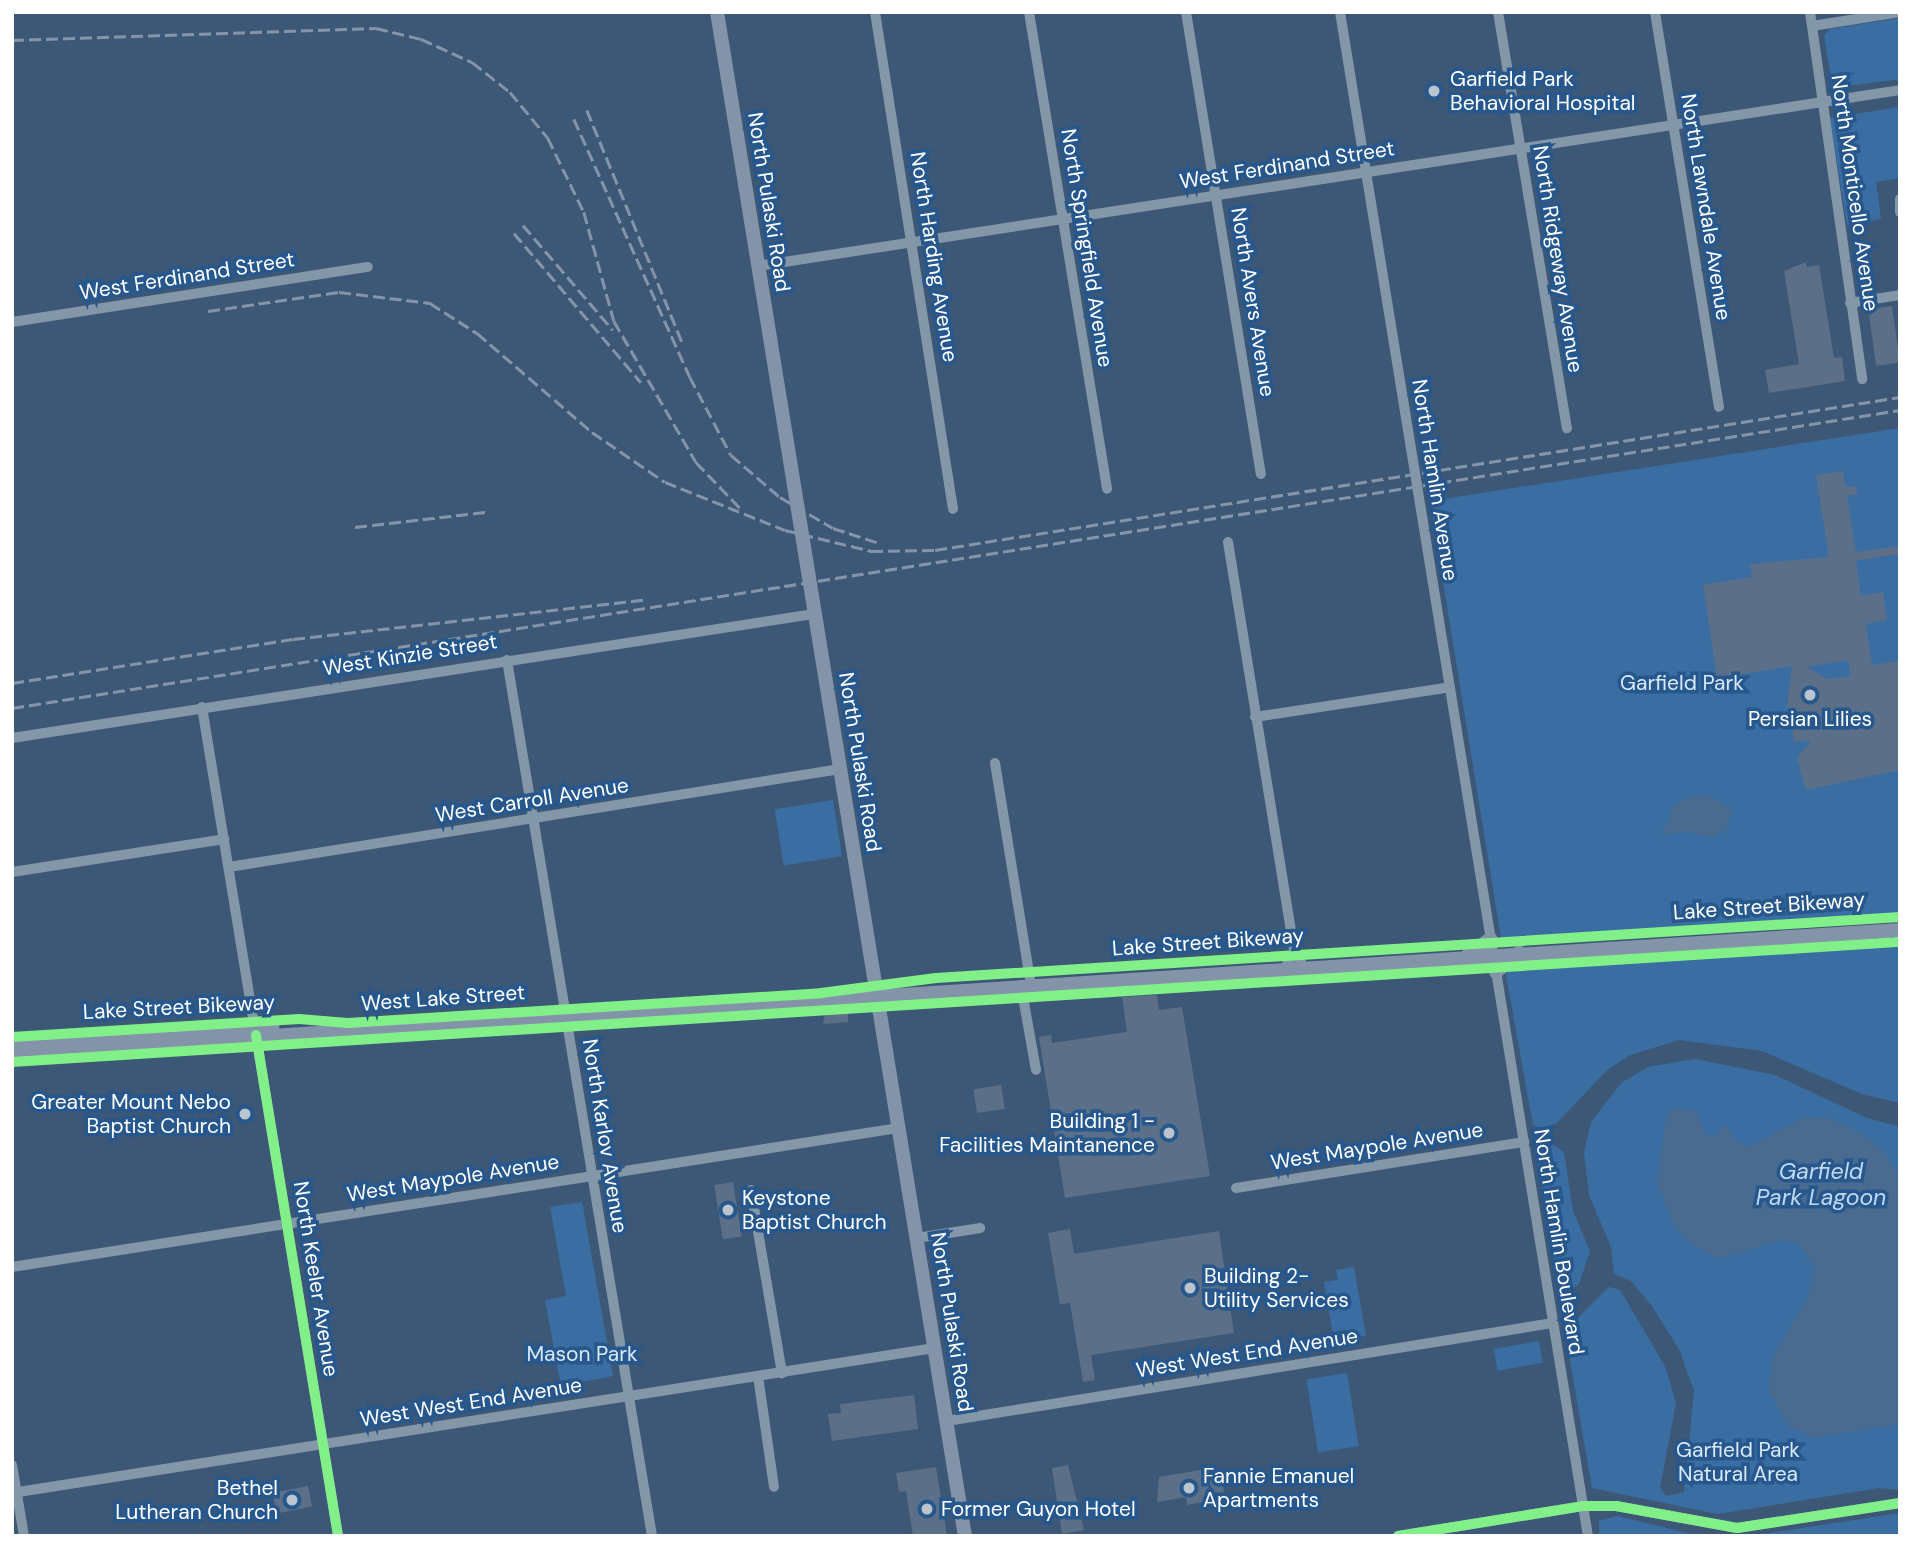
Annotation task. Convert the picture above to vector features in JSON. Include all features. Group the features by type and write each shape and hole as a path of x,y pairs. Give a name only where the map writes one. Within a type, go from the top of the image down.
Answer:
{"main road":[{"name":"North Pulaski Road","path":"717,12 965,1536"},
{"name":"West Lake Street","path":"12,1053 1467,956 1492,947 1519,953 1900,930"},
{"path":"1492,947 1558,943 1570,950"},
{"path":"1496,972 1519,953"},
{"name":"West Lake Street","path":"12,1043 257,1038"},
{"name":"West Lake Street","path":"12,1062 257,1038"}],"street":[{"name":"North Harding Avenue","path":"875,12 953,509"},
{"name":"North Springfield Avenue","path":"1029,12 1107,489"},
{"name":"North Avers Avenue","path":"1186,12 1261,474"},
{"name":"North Hamlin Avenue","path":"1340,12 1492,947"},
{"name":"North Ridgeway Avenue","path":"1498,12 1567,429"},
{"name":"North Lawndale Avenue","path":"1655,12 1719,407"},
{"name":"North Monticello Avenue","path":"1810,12 1862,379"},
{"path":"1812,26 1900,12"},
{"name":"West Ferdinand Street","path":"758,266 1900,90"},
{"path":"1900,199 1900,212"},
{"name":"West Ferdinand Street","path":"12,322 368,267"},
{"path":"1850,303 1900,295"},
{"path":"1228,542 1294,951 1304,967"},
{"name":"West Kinzie Street","path":"12,738 814,614"},
{"name":"North Karlov Avenue","path":"507,660 652,1536"},
{"path":"1255,718 1450,687"},
{"name":"North Keeler Avenue","path":"202,707 338,1536"},
{"path":"995,763 1029,968 1024,1002 1036,1070"},
{"name":"West Carroll Avenue","path":"229,867 841,769"},
{"path":"12,872 224,839"},
{"name":"North Hamlin Boulevard","path":"1492,947 1588,1536"},
{"path":"1285,968 1294,951"},
{"name":"West Maypole Avenue","path":"12,1267 899,1128"},
{"name":"West Maypole Avenue","path":"1236,1188 1524,1142"},
{"path":"751,1190 782,1373"},
{"path":"917,1238 980,1228"},
{"name":"West West End Avenue","path":"947,1421 1553,1323"},
{"name":"West West End Avenue","path":"15,1493 935,1348"},
{"path":"758,1377 774,1487"},
{"path":"12,1465 24,1536"},
{"path":"1398,1536 1583,1506 1616,1506 1737,1528 1900,1503"}],"green space":[{"path":"1900,18 1900,79 1833,88 1824,36 1830,29"},
{"path":"1900,107 1900,178 1876,182 1881,219 1847,225 1830,118"},
{"name":"Garfield Park","path":"1900,428 1900,916 1501,938 1430,501"},
{"path":"833,800 842,856 784,866 775,809"},
{"path":"1900,944 1900,1103 1862,1094 1762,1051 1679,1040 1630,1055 1606,1071 1557,1123 1542,1129 1533,1125 1506,975 1511,965"},
{"name":"Garfield Park Natural Area","path":"1695,1059 1775,1075 1867,1118 1900,1127 1900,1490 1879,1488 1717,1514 1592,1488 1565,1331 1609,1287 1620,1290 1665,1366 1676,1403 1660,1488 1666,1496 1684,1492 1694,1391 1680,1351 1652,1306 1631,1281 1614,1274 1611,1247 1589,1195 1584,1153 1591,1122 1621,1083 1648,1067"},
{"path":"1553,1145 1564,1152 1573,1211 1590,1251 1579,1284 1564,1295 1558,1288 1536,1154"},
{"name":"Mason Park","path":"582,1202 613,1376 561,1386 545,1300 566,1296 550,1207"},
{"path":"1354,1267 1366,1336 1334,1341 1324,1282 1338,1280 1336,1270"},
{"path":"1539,1341 1543,1363 1498,1371 1494,1349"},
{"path":"1347,1373 1359,1446 1318,1453 1307,1379"},
{"path":"1900,1513 1900,1536 1751,1536 1764,1534"},
{"path":"1617,1516 1699,1536 1599,1536 1599,1521"}],"water":[{"path":"1707,795 1732,809 1726,829 1713,838 1686,831 1662,835 1674,806 1689,797"},
{"name":"Garfield Park Lagoon","path":"1675,1108 1697,1112 1706,1135 1714,1136 1726,1125 1737,1142 1749,1147 1802,1118 1829,1118 1859,1132 1886,1153 1900,1180 1900,1424 1814,1438 1790,1427 1770,1394 1769,1379 1774,1355 1808,1297 1815,1268 1799,1244 1782,1240 1718,1259 1688,1242 1673,1223 1657,1182 1667,1115"}],"building":[{"path":"1806,262 1807,267 1819,265 1834,358 1842,357 1845,381 1769,393 1765,370 1799,364 1784,271"},
{"path":"1892,306 1900,362 1876,366 1868,309"},
{"path":"1843,471 1846,487 1856,486 1857,494 1847,496 1856,552 1900,546 1900,554 1856,561 1861,596 1883,592 1887,620 1866,624 1872,665 1900,661 1900,770 1806,790 1797,758 1812,740 1794,742 1792,727 1815,724 1787,706 1792,666 1717,678 1703,585 1752,577 1750,564 1829,557 1816,475","holes":["1848,660 1851,676 1827,679 1807,667"]},
{"path":"1157,995 1159,1010 1182,1007 1210,1176 1065,1198 1039,1037 1051,1035 1052,1043 1127,1032 1122,997"},
{"path":"848,1008 848,1022 823,1024 826,1010"},
{"path":"1001,1085 1005,1109 977,1113 973,1089"},
{"name":"Keystone Baptist Church","path":"733,1182 742,1236 723,1239 714,1185"},
{"path":"1070,1229 1074,1254 1219,1231 1234,1333 1091,1355 1095,1380 1083,1382 1070,1303 1060,1304 1048,1233"},
{"path":"914,1395 918,1429 832,1441 828,1414 841,1413 840,1404"},
{"path":"1068,1465 1084,1530 1062,1534 1052,1468"},
{"name":"Former Guyon Hotel","path":"936,1467 947,1536 913,1536 906,1491 899,1492 896,1473"},
{"name":"Fannie Emanuel Apartments","path":"1213,1468 1214,1476 1221,1475 1225,1498 1187,1505 1186,1497 1157,1502 1159,1477"},
{"name":"Bethel Lutheran Church","path":"308,1486 312,1507 277,1513 273,1493"}],"railway":[{"path":"12,40 376,28 421,39 472,62 510,92 548,138 584,212 614,321 696,462 742,510"},
{"path":"587,110 682,342"},
{"path":"574,119 690,377 731,455 780,497 833,528 879,543"},
{"path":"523,225 613,330"},
{"path":"514,233 641,382"},
{"path":"208,311 339,292 430,303 477,333 592,432 665,482 785,530 871,551 935,550 1900,397"},
{"path":"12,708 1900,410"},
{"path":"355,527 485,512"},
{"path":"12,683 293,639 648,599"},
{"path":"12,1047 1900,925"},
{"path":"12,1059 1900,936"}],"cycle path":[{"name":"Lake Street Bikeway","path":"12,1037 299,1019 348,1023 821,993 936,978 1900,917"},
{"path":"12,1062 1900,942"},
{"path":"256,1035 338,1536"},
{"path":"1398,1536 1583,1506 1616,1506 1737,1528 1900,1503"}],"place":[{"name":"Garfield Park Behavioral Hospital","path":"1434,91"},
{"name":"Persian Lilies","path":"1810,695"},
{"name":"Greater Mount Nebo Baptist Church","path":"245,1114"},
{"name":"Building 1 - Facilities Maintanence","path":"1169,1133"},
{"name":"Keystone Baptist Church","path":"728,1210"},
{"name":"Building 2- Utility Services","path":"1190,1288"},
{"name":"Fannie Emanuel Apartments","path":"1189,1488"},
{"name":"Bethel Lutheran Church","path":"292,1500"},
{"name":"Former Guyon Hotel","path":"927,1509"}]}
